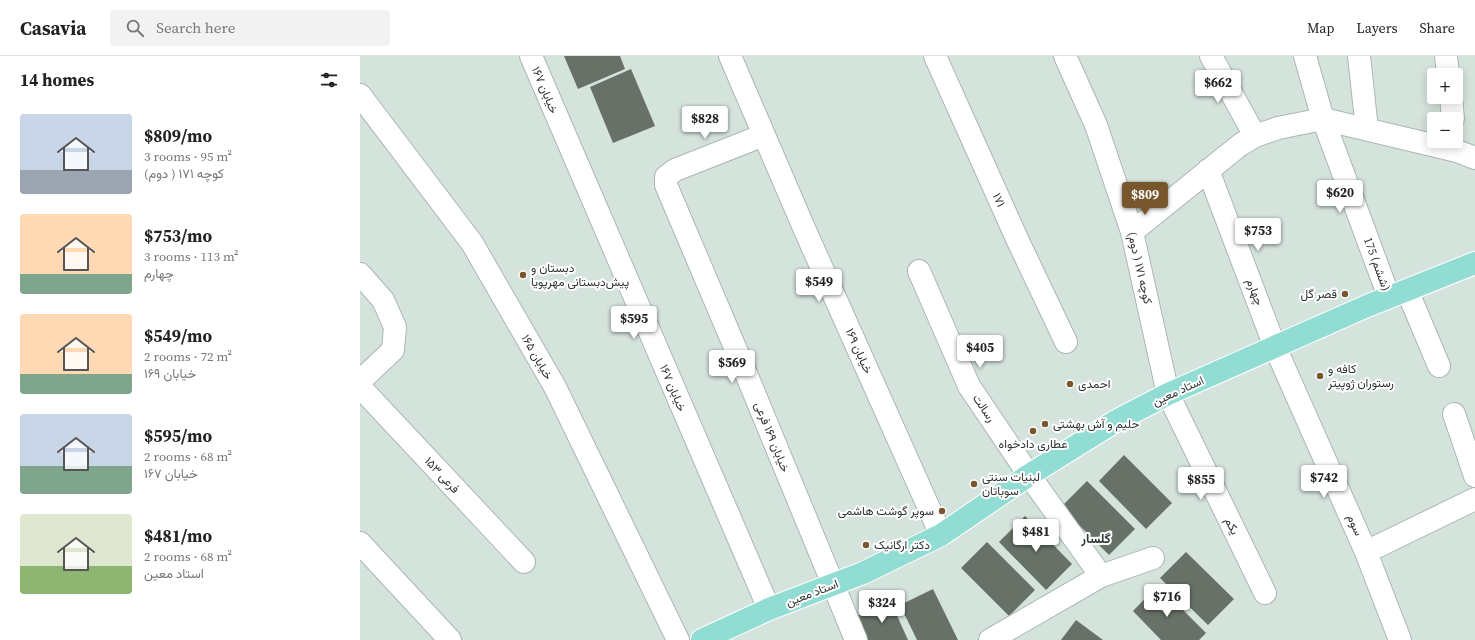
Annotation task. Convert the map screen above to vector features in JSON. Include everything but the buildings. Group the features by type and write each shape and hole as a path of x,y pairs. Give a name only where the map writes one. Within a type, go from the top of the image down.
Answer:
{"main road":[{"name":"استاد معین","path":"702,640 769,609 863,573 941,535 1029,475 1116,421 1168,394 1398,294 1475,263"}],"street":[{"name":"خیابان ۱۶۷","path":"530,56 769,609"},
{"name":"خیابان ۱۶۹","path":"730,56 941,535"},
{"name":"کوچه ۱۷۱ ( دوم)","path":"1065,56 1096,125 1132,232 1168,394"},
{"path":"1211,56 1255,136"},
{"name":"175 (ششم)","path":"1305,56 1323,119 1398,294 1439,366"},
{"path":"1359,56 1367,130"},
{"path":"1446,56 1447,68"},
{"name":"۱۷۱","path":"939,57 1018,241 1066,342"},
{"name":"خیابان ۱۶۵","path":"360,95 472,243 555,387 678,640"},
{"path":"1132,232 1240,145 1255,136 1278,128 1323,119 1367,130 1463,150"},
{"name":"خیابان ۱۶۹ فرعی","path":"764,135 675,170 666,177 666,185 745,371 856,640"},
{"name":"چهارم","path":"1208,170 1275,347"},
{"name":"رسالت","path":"919,271 969,386 1029,475 1101,576"},
{"path":"360,274 383,300 395,327 393,350 360,381"},
{"name":"سوم","path":"1275,347 1366,552 1400,640"},
{"name":"۱۵۳ فرعی","path":"360,387 524,562"},
{"name":"یکم","path":"1168,394 1265,592"},
{"path":"1454,414 1475,476"},
{"path":"1366,552 1475,499"},
{"path":"360,543 450,640"},
{"path":"990,640 1101,576 1153,558"}],"place":[{"name":"دبستان و پیش‌دبستانی مهرپویا","path":"523,275"},
{"name":"قصر گل","path":"1345,294"},
{"name":"کافه و رستوران ژوپیتر","path":"1320,376"},
{"name":"احمدی","path":"1070,384"},
{"name":"حلیم و آش بهشتی","path":"1045,424"},
{"name":"عطاری دادخواه","path":"1033,431"},
{"name":"لبنیات سنتی سوباتان","path":"974,484"},
{"name":"سوپر گوشت هاشمی","path":"942,511"},
{"name":"دکتر ارگانیک","path":"866,545"}],"district":[{"name":"گلسار","path":"1096,538"}]}
